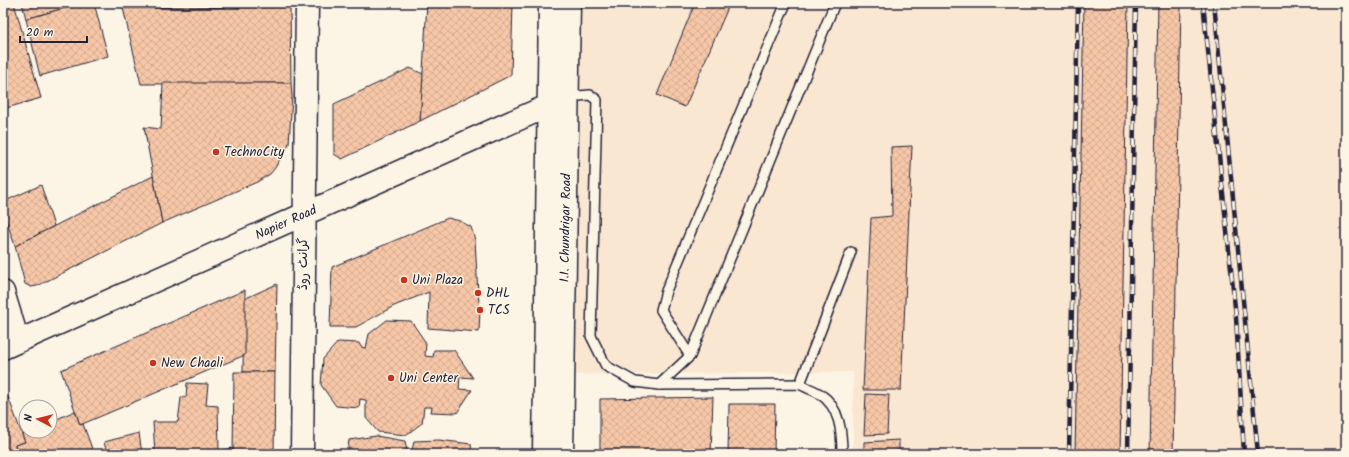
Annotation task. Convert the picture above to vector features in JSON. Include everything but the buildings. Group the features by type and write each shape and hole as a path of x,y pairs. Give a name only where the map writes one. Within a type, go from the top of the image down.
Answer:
{"main road":[{"name":"گرانٹ روڈ","path":"302,454 307,3"},
{"name":"I.I. Chundrigar Road","path":"550,3 558,101 562,454"},
{"name":"I.I. Chundrigar Road","path":"544,454 558,101 569,3"},
{"name":"Napier Road","path":"10,344 304,215 558,101"},
{"path":"3,292 10,344"}],"lane":[{"path":"690,356 661,310 666,291 786,3"},
{"path":"659,385 690,356 835,3"},
{"path":"558,101 590,95 596,100 590,336 606,366 635,382 659,385 800,384 820,395 831,404 839,419 842,454"},
{"path":"800,384 851,252"}],"shaded area":[{"path":"569,3 1346,3 1346,454 853,454 853,372 564,375"}],"railway":[{"path":"1069,454 1078,3"},
{"path":"1128,454 1136,3"},
{"path":"1203,3 1236,317 1244,454"},
{"path":"1214,3 1258,454"}],"place":[{"name":"TechnoCity","path":"216,152"},
{"name":"Uni Plaza","path":"404,280"},
{"name":"DHL","path":"478,293"},
{"name":"TCS","path":"480,310"},
{"name":"New Chaali","path":"153,363"},
{"name":"Uni Center","path":"391,378"}]}
